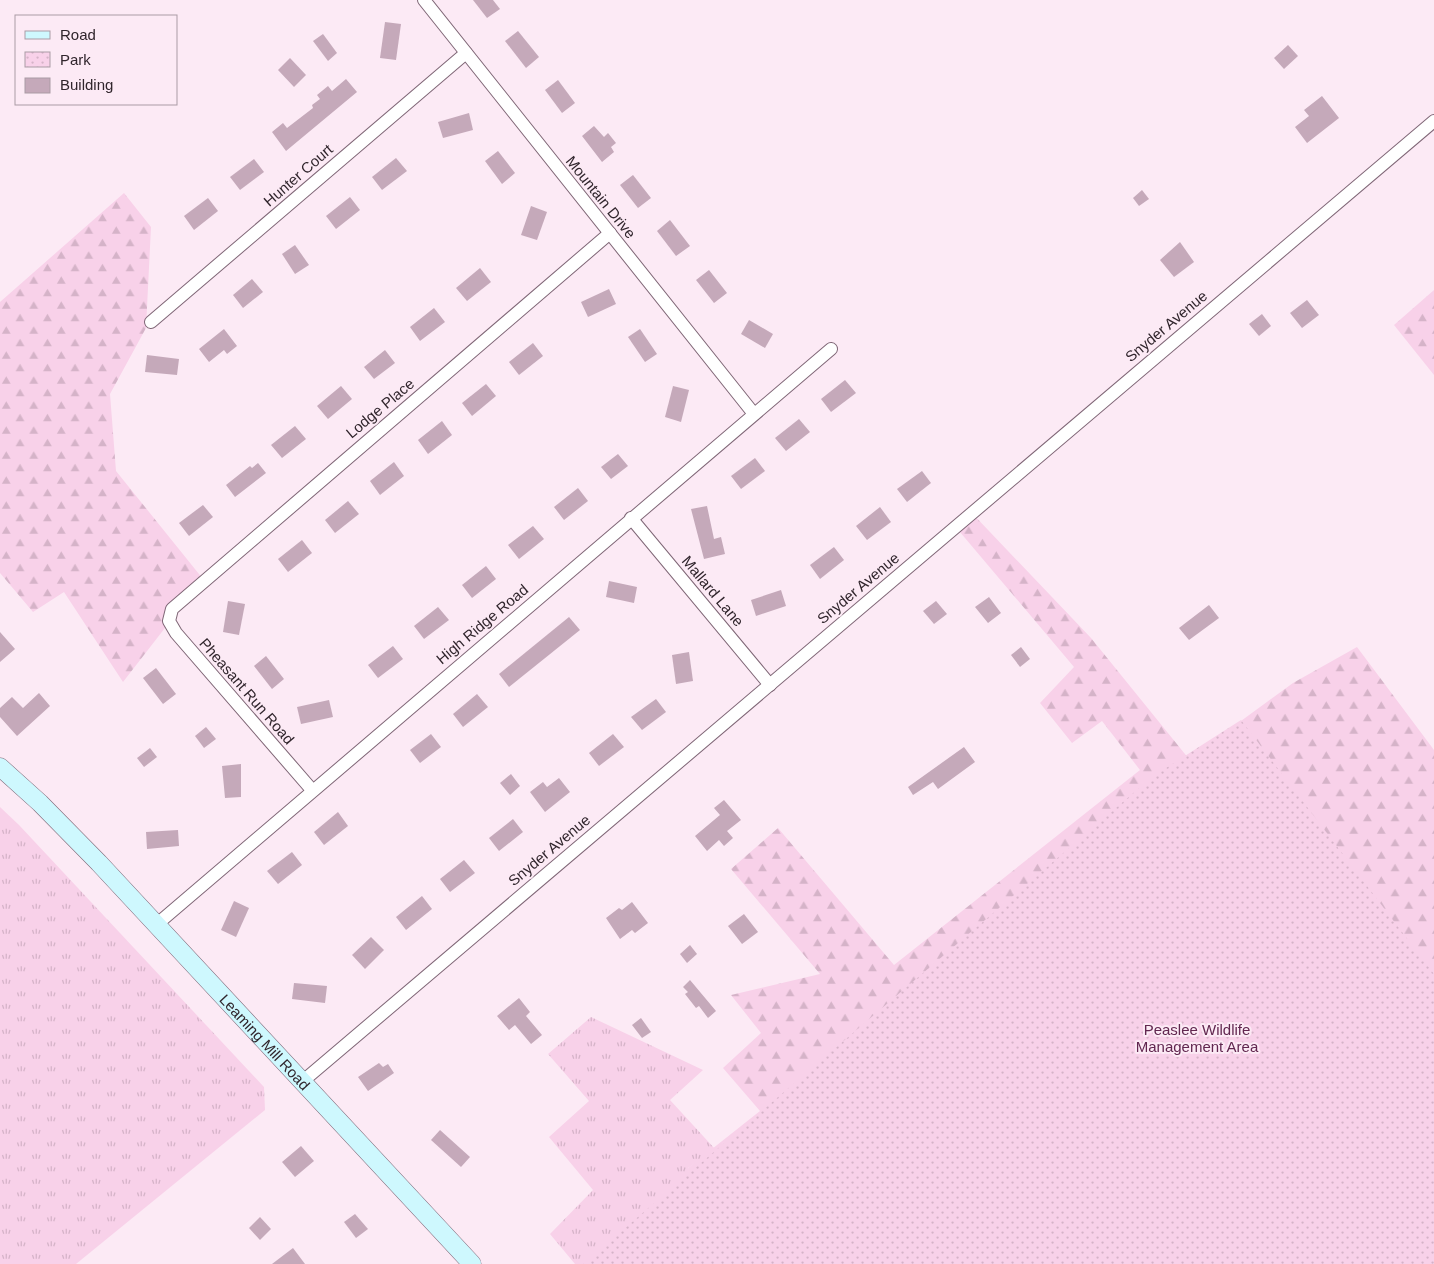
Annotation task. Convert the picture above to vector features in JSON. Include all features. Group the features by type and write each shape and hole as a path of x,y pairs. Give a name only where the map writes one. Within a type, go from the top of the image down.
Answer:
{"street":[{"name":"Mountain Drive","path":"424,0 754,414"},
{"name":"Hunter Court","path":"151,322 466,53"},
{"name":"Snyder Avenue","path":"303,1081 1434,122"},
{"name":"Lodge Place","path":"172,609 610,233"},
{"name":"High Ridge Road","path":"156,925 831,349"},
{"name":"Mallard Lane","path":"631,518 770,685"},
{"name":"Pheasant Run Road","path":"172,609 169,621 176,633 312,790"},
{"name":"Leaming Mill Road","path":"0,767 59,822 472,1264"}],"green space":[{"path":"124,193 151,227 146,328 110,394 116,471 203,579 123,682 64,592 33,612 0,573 0,302"},
{"path":"1434,290 1434,375 1394,325"},
{"name":"Peaslee Wildlife Management Area","path":"970,511 1091,638 1189,759 1293,683 1357,647 1434,750 1434,1264 721,1208 688,1168 760,1111 723,1068 761,1033 731,995 820,974 731,869 778,828 894,965 1140,770 1102,721 1072,743 1040,703 1074,667 954,525"},
{"name":"Peaslee Wildlife Management Area","path":"1241,720 1434,974 1434,1264 583,1264 1152,777"},
{"path":"0,807 264,1087 265,1110 76,1264 0,1264"},
{"path":"591,1017 703,1070 670,1100 715,1149 688,1168 885,1264 575,1264 550,1234 593,1190 549,1137 589,1101 548,1054"}],"building":[{"path":"473,0 493,0 500,9 487,18"},
{"path":"385,22 401,24 396,60 380,58"},
{"path":"518,31 539,57 526,68 505,41"},
{"path":"323,34 337,53 328,61 313,41"},
{"path":"1288,45 1298,56 1284,69 1274,58"},
{"path":"290,58 306,75 294,87 278,70"},
{"path":"346,79 357,92 286,151 272,132 283,123 287,128 313,108 312,105 320,99 317,95 328,86 332,91"},
{"path":"558,80 575,103 562,113 545,90"},
{"path":"1322,96 1339,118 1307,143 1295,127 1309,116 1304,110"},
{"path":"469,113 473,130 443,138 438,122"},
{"path":"594,126 604,137 608,133 616,143 611,147 614,152 602,162 582,136"},
{"path":"498,151 515,173 502,184 485,161"},
{"path":"396,158 407,171 382,190 372,177"},
{"path":"254,159 264,172 240,190 230,177"},
{"path":"633,175 651,198 638,208 620,185"},
{"path":"1142,190 1149,199 1139,206 1133,198"},
{"path":"350,197 360,210 336,229 326,216"},
{"path":"208,198 218,211 194,230 184,216"},
{"path":"531,206 547,212 537,240 521,235"},
{"path":"670,220 690,246 676,256 657,231"},
{"path":"1180,242 1194,262 1174,277 1160,260"},
{"path":"295,245 309,265 295,274 282,254"},
{"path":"480,268 491,282 467,301 456,288"},
{"path":"709,270 727,293 714,303 696,280"},
{"path":"252,279 263,292 243,308 233,295"},
{"path":"609,289 616,304 588,317 581,302"},
{"path":"1307,300 1319,315 1302,328 1290,313"},
{"path":"434,308 445,322 420,341 410,327"},
{"path":"1262,314 1271,326 1259,336 1249,324"},
{"path":"749,320 773,334 765,348 741,334"},
{"path":"224,329 237,346 227,354 224,350 209,362 199,349"},
{"path":"640,329 657,354 645,362 628,337"},
{"path":"533,343 543,356 519,375 509,362"},
{"path":"385,350 395,363 374,379 364,367"},
{"path":"147,355 179,359 177,375 145,372"},
{"path":"845,380 856,393 831,412 821,399"},
{"path":"486,384 496,396 472,416 462,403"},
{"path":"341,386 352,399 328,419 317,406"},
{"path":"673,386 689,390 681,422 665,417"},
{"path":"799,419 810,432 786,451 775,438"},
{"path":"442,421 452,435 428,454 418,440"},
{"path":"295,426 306,439 282,458 271,445"},
{"path":"618,454 628,466 611,479 601,467"},
{"path":"755,458 765,471 741,489 731,476"},
{"path":"394,462 404,476 380,495 370,481"},
{"path":"258,463 266,473 235,497 226,485 250,466 252,468"},
{"path":"922,471 931,483 907,502 897,489"},
{"path":"578,488 588,501 564,520 554,507"},
{"path":"348,501 359,514 335,533 325,520"},
{"path":"203,505 213,517 189,536 179,523"},
{"path":"707,506 714,539 721,537 725,554 704,559 691,509"},
{"path":"880,507 891,522 867,540 856,526"},
{"path":"533,526 544,539 519,559 508,545"},
{"path":"302,540 312,553 288,572 278,559"},
{"path":"834,547 844,560 820,579 810,565"},
{"path":"486,566 496,579 472,598 462,585"},
{"path":"609,581 637,587 634,603 606,597"},
{"path":"781,590 786,606 756,616 751,600"},
{"path":"989,597 1001,613 988,623 975,607"},
{"path":"228,601 245,604 239,635 223,632"},
{"path":"936,601 947,614 934,624 923,611"},
{"path":"1209,605 1219,618 1189,640 1179,628"},
{"path":"438,607 449,620 424,639 414,626"},
{"path":"569,617 580,630 509,687 499,674"},
{"path":"0,632 15,649 0,662"},
{"path":"393,646 403,659 378,678 368,665"},
{"path":"1021,647 1030,659 1020,667 1011,655"},
{"path":"689,652 693,681 676,684 672,655"},
{"path":"266,656 284,679 272,689 254,666"},
{"path":"156,668 176,694 163,704 143,678"},
{"path":"39,693 50,706 17,736 0,717 0,708 12,697 23,708"},
{"path":"477,694 488,707 463,727 453,714"},
{"path":"656,699 666,712 642,730 631,717"},
{"path":"329,700 333,717 301,724 297,707"},
{"path":"206,727 216,739 204,748 195,736"},
{"path":"431,734 441,747 420,763 410,750"},
{"path":"613,734 624,747 599,766 589,753"},
{"path":"964,747 975,762 938,789 933,782 913,795 908,787"},
{"path":"150,748 157,757 144,767 137,758"},
{"path":"241,764 241,797 225,798 222,766"},
{"path":"511,774 520,786 510,795 500,783"},
{"path":"559,778 570,792 545,812 530,792 543,782 547,787"},
{"path":"724,800 741,820 727,831 733,838 724,846 719,840 707,851 695,836 720,815 714,808"},
{"path":"338,812 348,826 324,845 314,832"},
{"path":"513,819 523,832 499,851 489,838"},
{"path":"178,830 179,846 147,849 146,832"},
{"path":"292,852 302,865 278,884 267,871"},
{"path":"464,860 475,873 450,892 440,879"},
{"path":"422,896 432,909 406,930 396,917"},
{"path":"234,901 249,908 236,937 221,930"},
{"path":"632,902 648,923 635,933 632,930 620,939 606,918 619,908 622,910"},
{"path":"744,914 758,932 742,944 728,926"},
{"path":"371,937 384,950 365,969 352,955"},
{"path":"690,945 697,954 687,963 680,954"},
{"path":"690,980 716,1011 708,1018 699,1006 696,1008 685,994 688,992 683,987"},
{"path":"294,983 327,986 325,1003 292,999"},
{"path":"519,998 530,1012 526,1016 542,1035 531,1044 515,1025 509,1030 497,1016"},
{"path":"641,1018 651,1032 642,1038 632,1025"},
{"path":"379,1063 383,1067 388,1064 394,1073 368,1091 358,1077"},
{"path":"440,1130 470,1157 461,1167 431,1140"},
{"path":"301,1146 314,1161 295,1177 282,1162"},
{"path":"355,1214 368,1229 356,1238 344,1222"},
{"path":"260,1217 271,1229 260,1240 249,1228"},
{"path":"293,1248 305,1264 272,1264"}]}
